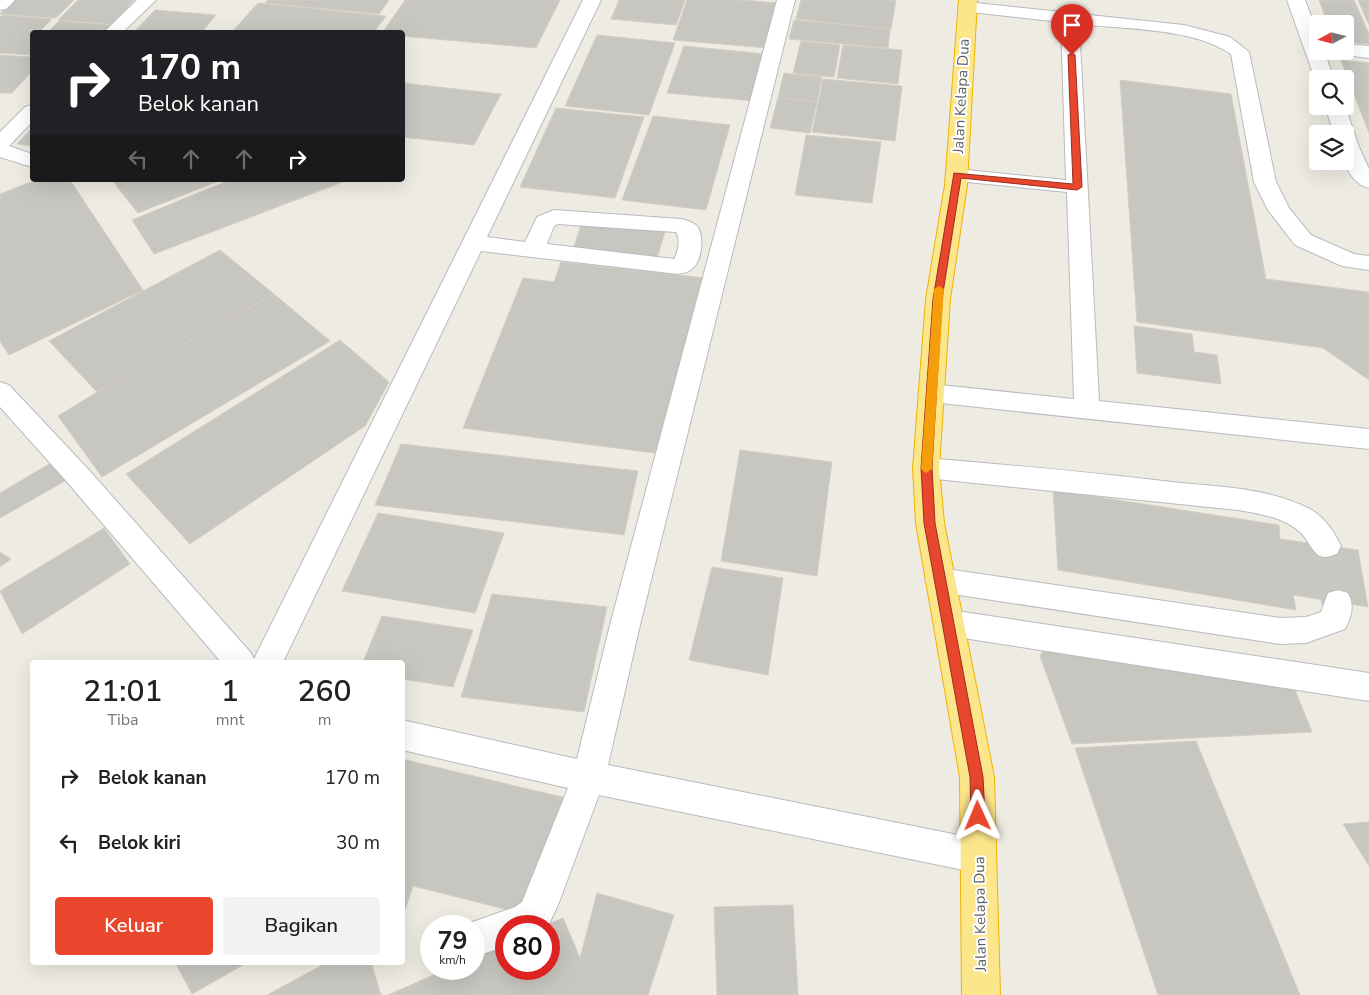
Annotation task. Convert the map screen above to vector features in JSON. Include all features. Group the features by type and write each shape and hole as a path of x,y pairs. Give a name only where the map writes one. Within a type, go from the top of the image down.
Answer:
{"highway":[{"name":"Jalan Kelapa Dua","path":"967,3 957,175 938,299 926,468 930,523 977,777 981,995"}],"street":[{"path":"0,5 6,0"},
{"path":"115,30 147,0"},
{"path":"269,660 592,0"},
{"path":"536,915 540,910 545,891 589,777 625,625 786,0"},
{"path":"1296,0 1309,31"},
{"path":"967,3 1070,18 1184,30 1224,41 1240,52 1264,182 1279,210 1302,240 1350,261 1369,263"},
{"path":"1070,18 1087,410"},
{"path":"1354,51 1369,52"},
{"path":"0,144 30,113"},
{"path":"1338,115 1357,165 1364,178 1369,182"},
{"path":"0,150 30,160"},
{"path":"957,175 1077,187"},
{"path":"474,243 533,250 678,267 685,263 689,253 691,237 688,230 681,226 554,216 545,222 533,250"},
{"path":"0,391 78,476 238,660"},
{"path":"931,393 1369,439"},
{"path":"926,468 1047,478 1260,504 1297,516 1309,523 1320,533 1327,546"},
{"path":"940,580 1259,629 1298,633 1317,628 1334,620 1338,602"},
{"path":"950,623 1369,687"},
{"path":"405,736 589,777 978,856"}],"building":[{"path":"14,0 74,0 56,18 0,14"},
{"path":"78,0 134,0 112,24 58,20"},
{"path":"268,0 389,0 379,14 265,3"},
{"path":"405,0 560,0 536,48 405,36 405,30 384,30"},
{"path":"619,0 685,0 676,25 611,19"},
{"path":"687,0 740,0 779,3 768,48 673,40"},
{"path":"801,0 896,0 891,29 796,19"},
{"path":"1319,0 1354,0 1369,34 1369,44 1354,43 1354,15 1325,15"},
{"path":"1358,0 1369,0 1369,25"},
{"path":"258,3 386,16 376,30 234,30"},
{"path":"155,10 216,15 204,30 136,30"},
{"path":"2,15 52,19 41,30 30,30 30,55 0,53 0,17"},
{"path":"794,20 890,29 888,48 789,39"},
{"path":"59,21 111,25 107,30 50,30"},
{"path":"597,35 675,43 649,115 565,106"},
{"path":"801,41 840,45 834,77 793,73"},
{"path":"843,45 902,50 898,84 837,78"},
{"path":"684,46 766,54 754,101 667,93"},
{"path":"0,55 30,57 30,73 12,93 0,93"},
{"path":"1341,60 1369,63 1369,133 1354,94 1354,70 1345,70"},
{"path":"784,73 822,77 817,102 778,98"},
{"path":"823,79 902,86 895,141 812,132"},
{"path":"1120,80 1231,94 1266,279 1369,292 1369,380 1323,348 1137,322"},
{"path":"405,83 501,94 474,145 405,137"},
{"path":"778,98 817,102 810,133 770,128"},
{"path":"556,108 644,117 615,198 520,187"},
{"path":"653,116 730,125 706,210 622,200"},
{"path":"30,130 30,146 17,144"},
{"path":"806,135 881,142 872,203 795,195"},
{"path":"31,182 71,182 143,290 9,355 0,341 0,194"},
{"path":"114,182 216,182 138,213"},
{"path":"225,182 343,182 154,254 132,220"},
{"path":"583,219 666,228 656,262 572,252"},
{"path":"220,250 274,294 97,392 49,341"},
{"path":"561,262 705,278 662,454 463,428 523,278 554,282"},
{"path":"274,294 330,341 102,477 58,416 97,392"},
{"path":"1134,326 1192,334 1194,352 1217,355 1221,384 1137,373"},
{"path":"340,340 389,382 365,426 190,544 126,474"},
{"path":"401,444 638,471 624,535 375,505"},
{"path":"740,450 832,462 817,576 721,561"},
{"path":"51,463 65,481 0,518 0,493"},
{"path":"1053,490 1279,525 1280,539 1358,550 1368,607 1293,595 1296,610 1058,570"},
{"path":"378,513 504,533 475,613 342,591"},
{"path":"104,528 130,564 22,634 0,591"},
{"path":"0,552 11,559 0,567"},
{"path":"712,567 783,578 768,675 689,660"},
{"path":"492,594 607,607 584,712 461,697"},
{"path":"382,616 473,630 453,687 405,679 405,660 364,660"},
{"path":"1047,644 1280,680 1295,690 1312,732 1072,744 1040,656"},
{"path":"1196,741 1300,995 1158,995 1075,748"},
{"path":"405,760 566,798 520,913 413,886 405,910"},
{"path":"1369,822 1369,866 1343,824"},
{"path":"597,893 674,915 648,995 388,995 422,980 485,980 485,952 495,948 495,980 560,980 560,919 563,918 580,958"},
{"path":"793,905 798,995 717,995 714,907"},
{"path":"177,965 243,965 192,994"},
{"path":"322,965 372,965 381,995 267,995"}],"tunnel":[{"path":"1327,546 1333,577"},
{"path":"1333,575 1338,602"}],"slow traffic":[{"path":"926,469 939,289"}],"route":[{"path":"978,816 977,777 930,523 926,468 938,299 957,175 1077,187 1072,55"}]}
